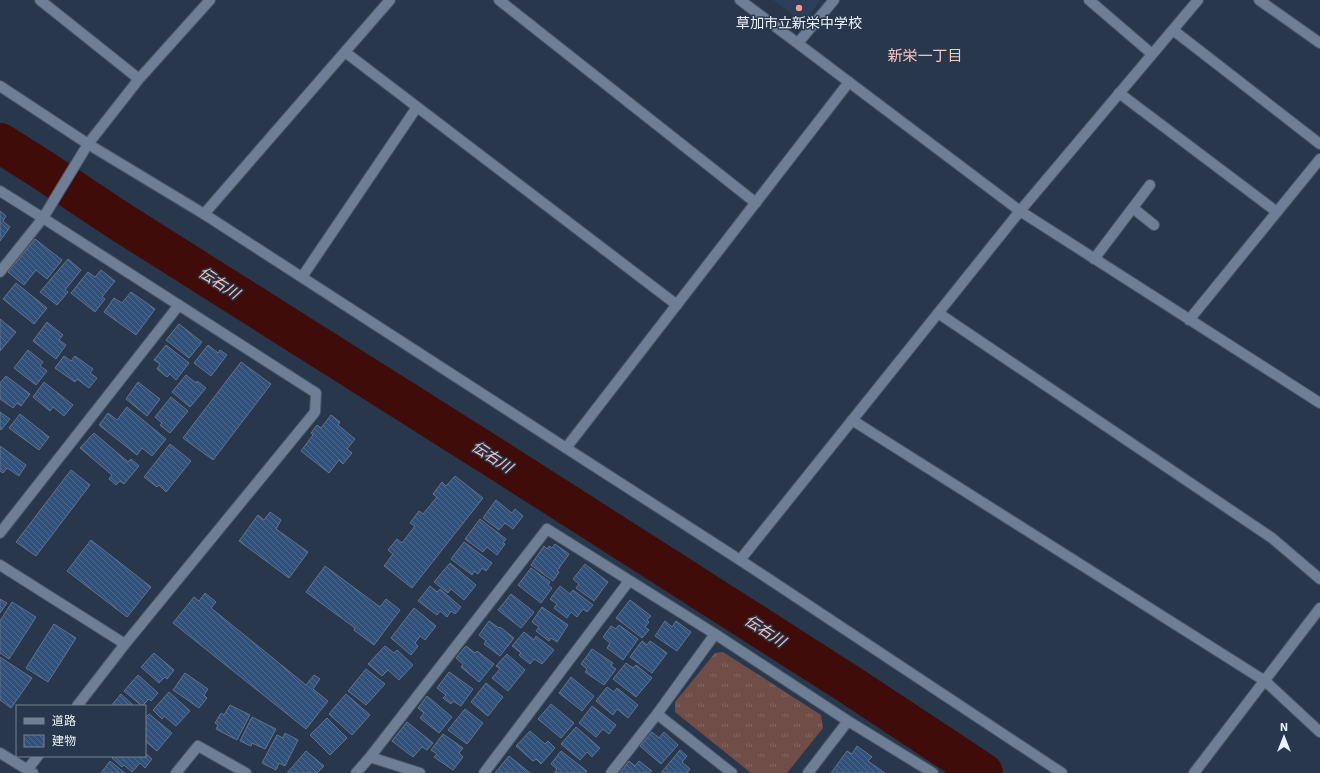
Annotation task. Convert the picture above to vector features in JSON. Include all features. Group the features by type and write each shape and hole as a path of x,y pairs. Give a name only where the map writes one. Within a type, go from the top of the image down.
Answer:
{"street":[{"path":"40,0 139,79"},
{"path":"0,272 44,217 87,145 139,79 210,0"},
{"path":"204,214 390,0"},
{"path":"499,0 756,203"},
{"path":"740,0 1020,211 1320,403"},
{"path":"798,43 834,0"},
{"path":"1089,0 1152,54"},
{"path":"740,560 1020,211 1198,0"},
{"path":"1259,0 1320,43"},
{"path":"1173,30 1320,144"},
{"path":"345,52 677,305"},
{"path":"566,448 849,82"},
{"path":"0,86 87,145 204,214 740,560 1062,773"},
{"path":"1119,93 1277,212"},
{"path":"302,277 417,107"},
{"path":"1190,320 1320,159"},
{"path":"1094,258 1150,185"},
{"path":"0,191 44,217 316,393 315,412 125,644 78,705"},
{"path":"1133,208 1154,225"},
{"path":"0,533 179,305"},
{"path":"938,314 1272,538 1320,579"},
{"path":"852,420 1265,681 1320,732"},
{"path":"356,773 370,757 547,528 628,581 715,634 848,721 933,773"},
{"path":"0,565 125,644"},
{"path":"484,773 628,581"},
{"path":"1194,773 1320,608"},
{"path":"611,773 657,714 715,634"},
{"path":"657,714 732,773"},
{"path":"808,773 848,721"},
{"path":"176,773 198,746 246,773"},
{"path":"0,753 30,771 37,757"},
{"path":"370,757 420,773"}],"shaded area":[{"name":"草加市立新栄中学校","path":"773,0 821,0 808,16 796,17"}],"green space":[{"path":"723,652 821,715 823,728 787,773 751,773 675,712 675,702 715,653"}],"building":[{"path":"0,211 6,216 3,221 10,227 0,241"},
{"path":"35,239 62,260 47,279 36,270 24,285 8,272"},
{"path":"68,259 81,270 65,290 68,292 57,305 40,292"},
{"path":"101,270 115,281 102,297 105,299 95,312 71,293 88,272 95,277"},
{"path":"16,283 47,308 34,324 3,299"},
{"path":"131,292 155,309 136,335 104,312 114,298 122,303"},
{"path":"0,319 16,332 0,351"},
{"path":"47,322 63,335 59,340 66,345 56,359 33,341"},
{"path":"179,324 202,342 189,358 166,340"},
{"path":"166,345 189,363 176,380 170,374 167,377 157,369 160,364 154,360"},
{"path":"208,345 218,353 220,350 227,355 211,376 194,363"},
{"path":"28,350 43,362 40,366 47,371 36,385 14,368"},
{"path":"64,356 71,361 75,356 93,369 90,373 97,378 89,388 77,379 75,382 55,368"},
{"path":"241,362 271,384 213,460 183,438"},
{"path":"186,375 196,383 197,381 206,388 190,407 172,392"},
{"path":"6,376 30,394 21,406 17,403 13,408 0,399 0,383"},
{"path":"44,382 73,405 64,416 53,407 50,411 33,397"},
{"path":"138,382 160,399 147,416 126,399"},
{"path":"171,397 188,411 170,433 160,425 162,423 155,417"},
{"path":"127,407 166,439 152,456 142,448 137,455 99,425 108,413 117,420"},
{"path":"0,412 10,419 1,430 0,429"},
{"path":"20,414 49,437 39,450 9,428"},
{"path":"331,415 340,422 338,425 355,439 347,449 352,453 343,464 339,460 329,473 301,451 313,435 311,433 317,425 321,428"},
{"path":"94,433 128,462 131,459 139,466 124,484 120,481 116,485 109,479 112,475 80,448"},
{"path":"170,444 191,461 166,492 159,485 157,487 144,477"},
{"path":"0,446 26,465 19,476 7,468 3,473 0,471"},
{"path":"71,470 90,485 36,556 16,542"},
{"path":"455,476 483,498 412,588 384,566 393,554 388,550 397,539 402,543 415,526 410,523 419,511 423,514 437,497 433,494 442,482 446,486"},
{"path":"496,500 512,513 515,509 523,516 513,529 505,523 499,530 483,518"},
{"path":"270,512 281,520 276,529 308,552 289,578 239,541 258,515 264,520"},
{"path":"480,519 506,539 503,543 505,544 497,555 487,547 483,552 465,539"},
{"path":"91,540 151,587 127,617 67,571"},
{"path":"464,542 492,563 486,571 482,568 478,574 474,571 472,575 451,559"},
{"path":"555,544 569,554 557,571 559,572 553,581 531,565 544,546 547,549 549,546 552,548"},
{"path":"450,563 476,585 464,600 451,589 448,593 434,582"},
{"path":"585,564 608,582 594,601 576,588 579,584 573,579"},
{"path":"325,566 380,607 386,599 400,610 374,645 354,630 355,628 306,592"},
{"path":"531,568 550,582 548,585 552,588 541,603 518,585"},
{"path":"430,586 437,592 440,589 461,607 455,614 451,611 447,617 440,611 437,615 418,601"},
{"path":"560,586 570,594 573,590 593,605 587,612 583,609 577,617 571,612 567,618 554,608 557,604 550,599"},
{"path":"205,593 216,602 211,608 306,685 314,675 320,679 313,689 328,701 306,729 173,623 194,597 199,601"},
{"path":"511,594 534,612 521,628 498,610"},
{"path":"0,599 7,603 0,613"},
{"path":"630,600 651,616 647,620 649,622 645,627 649,630 642,638 616,618"},
{"path":"12,602 36,617 9,659 0,653 0,621"},
{"path":"542,607 568,625 557,642 551,638 549,641 536,631 539,627 532,622"},
{"path":"414,608 436,626 425,640 420,636 415,643 418,646 411,655 391,638"},
{"path":"489,621 499,628 500,627 514,638 500,656 484,644 486,641 479,635"},
{"path":"665,621 672,627 676,621 691,632 677,651 655,636"},
{"path":"54,624 76,638 48,682 26,668"},
{"path":"619,625 638,639 623,660 607,648 610,643 603,637 611,626 616,629"},
{"path":"524,632 534,640 536,636 554,650 542,664 534,659 530,664 519,655 521,653 512,646"},
{"path":"642,641 647,645 650,641 667,653 652,673 630,657"},
{"path":"385,646 394,653 397,650 413,665 399,680 388,670 382,676 368,664"},
{"path":"466,646 475,653 477,651 494,664 479,682 461,667 463,664 456,658"},
{"path":"592,649 613,663 611,666 616,669 604,685 585,672 587,669 581,664"},
{"path":"154,653 174,670 167,679 165,677 159,683 141,667"},
{"path":"507,654 525,670 508,691 492,678 500,669 496,666"},
{"path":"0,657 32,678 11,708 0,700"},
{"path":"626,663 633,668 636,665 652,678 636,697 613,679"},
{"path":"366,669 385,684 366,705 348,691"},
{"path":"449,672 473,689 461,706 453,701 451,704 443,698 446,695 437,688"},
{"path":"185,673 208,689 204,695 207,698 199,708 173,690"},
{"path":"138,675 158,693 151,701 149,699 143,705 141,705 124,691"},
{"path":"571,677 594,696 582,711 559,693"},
{"path":"486,683 503,697 488,716 471,702"},
{"path":"607,687 614,692 617,688 638,705 628,718 617,709 613,715 596,701"},
{"path":"169,692 190,711 176,726 164,716 162,719 153,710"},
{"path":"121,694 133,705 112,705"},
{"path":"346,694 370,715 352,735 329,714"},
{"path":"427,696 452,717 439,733 420,718 424,713 418,708"},
{"path":"551,704 574,723 561,738 538,719"},
{"path":"230,705 250,715 237,740 216,729 218,725 215,723 221,713 224,715"},
{"path":"592,706 616,725 609,734 603,729 596,737 579,723"},
{"path":"465,709 483,723 467,744 448,730"},
{"path":"149,714 172,733 157,751 146,742 146,717"},
{"path":"252,717 276,729 265,749 252,743 251,746 240,741"},
{"path":"327,718 347,738 330,755 310,735"},
{"path":"407,722 433,743 427,750 422,747 413,757 392,741"},
{"path":"576,727 600,748 592,757 587,752 580,760 561,744"},
{"path":"530,731 545,744 548,741 555,748 541,764 536,759 533,761 516,746"},
{"path":"652,732 659,738 664,732 678,745 661,764 640,746"},
{"path":"285,733 298,740 285,766 279,763 276,770 262,763 277,735 283,738"},
{"path":"443,734 463,748 459,753 463,757 453,770 434,757 437,754 431,750"},
{"path":"857,746 872,757 868,761 885,773 831,773 847,751 852,754"},
{"path":"680,750 687,756 682,762 690,769 687,773 661,773"},
{"path":"306,751 324,766 317,773 287,773"},
{"path":"561,751 587,771 585,773 554,773 557,769 551,764"},
{"path":"146,754 152,759 145,768 140,763 132,772 124,765 122,767 112,758 146,757"},
{"path":"509,756 530,773 495,773"},
{"path":"110,761 125,773 101,773"},
{"path":"629,761 635,766 639,761 652,771 650,773 620,773"}],"waterway":[{"name":"伝右川","path":"0,143 121,222 847,683 983,773"}],"place":[{"name":"草加市立新栄中学校","path":"799,8"}],"district":[{"name":"新栄一丁目","path":"925,56"}]}
